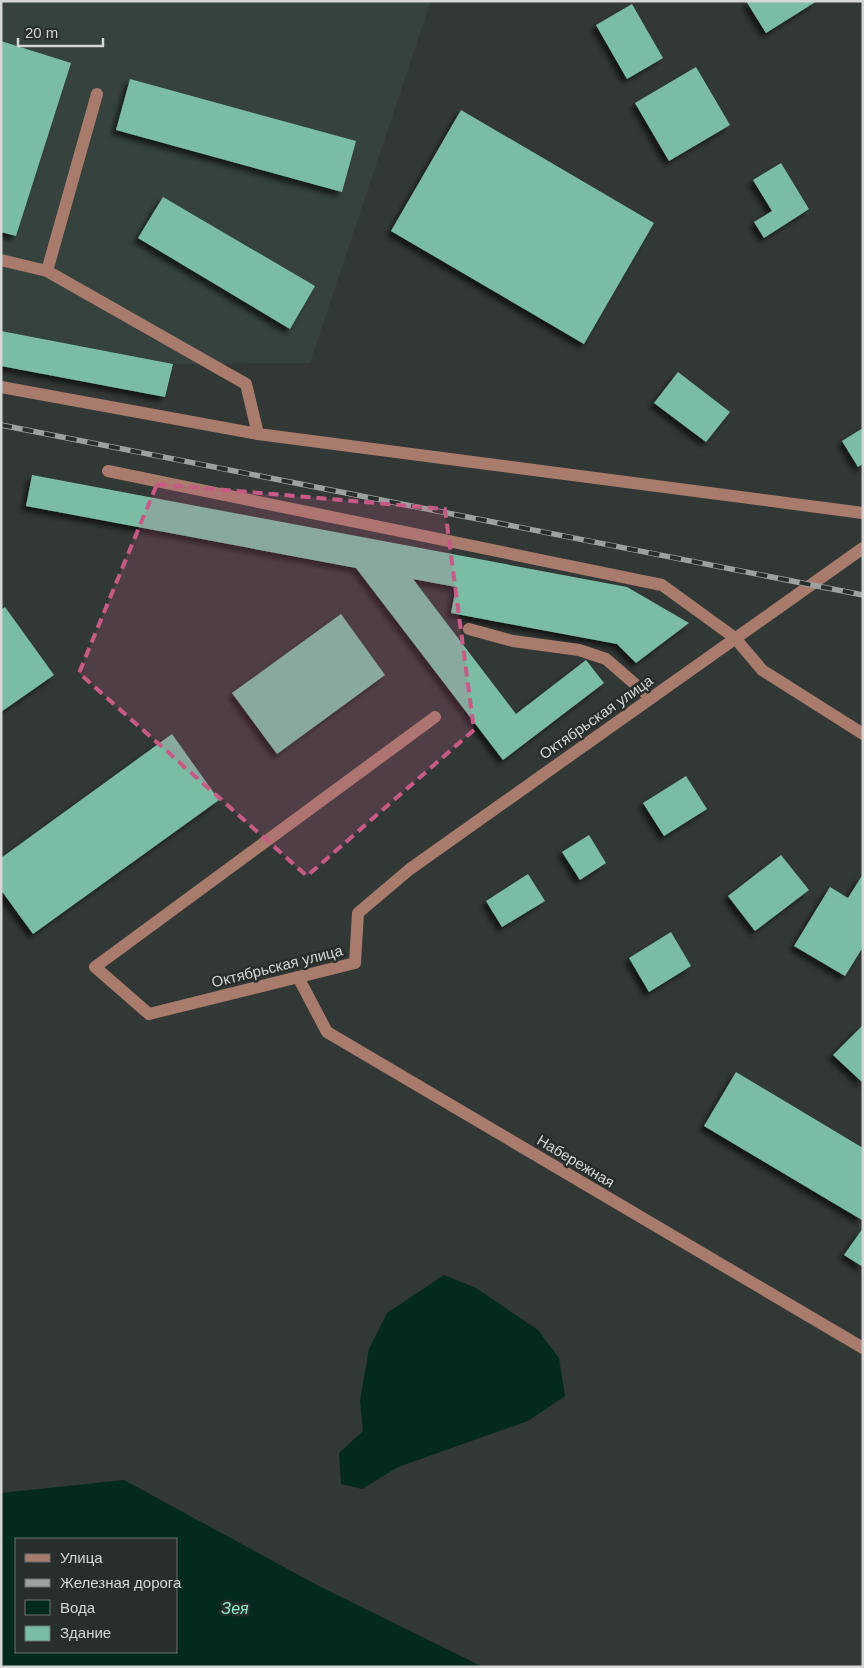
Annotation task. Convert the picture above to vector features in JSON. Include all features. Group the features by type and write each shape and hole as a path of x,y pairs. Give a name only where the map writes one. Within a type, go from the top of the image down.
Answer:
{"street":[{"path":"48,271 97,94"},
{"path":"1,260 48,271 246,384 258,434"},
{"path":"1,387 258,434 863,513"},
{"path":"108,471 662,586 735,638 762,670 863,734"},
{"name":"Октябрьская улица","path":"435,717 95,966 149,1014 356,963 358,913 410,870 863,548"},
{"path":"470,628 513,641 579,650 606,659 651,698"},
{"name":"Набережная","path":"298,977 327,1032 863,1348"}],"highlighted area":[{"path":"157,484 445,509 474,730 307,876 79,673"}],"shaded area":[{"path":"1,1 431,1 310,363 173,364 1,331"}],"water":[{"path":"444,1275 476,1288 538,1330 559,1358 565,1396 528,1421 398,1467 362,1489 341,1484 339,1453 363,1431 360,1401 369,1349 387,1313"},
{"name":"Зея","path":"124,1480 315,1584 483,1667 1,1667 1,1493"}],"building":[{"path":"746,1 817,1 766,33"},
{"path":"632,4 663,58 627,79 596,25"},
{"path":"1,41 71,63 16,236 1,232"},
{"path":"696,67 730,125 669,161 635,103"},
{"path":"130,79 356,141 342,192 116,130"},
{"path":"461,110 654,223 584,344 391,231"},
{"path":"781,163 809,209 764,238 754,222 772,211 753,180"},
{"path":"163,197 315,286 290,329 138,238"},
{"path":"1,331 173,364 165,397 1,366"},
{"path":"678,372 730,412 706,442 654,403"},
{"path":"863,428 863,464 858,467 842,441"},
{"path":"32,475 627,587 689,623 636,663 617,644 451,613 456,587 413,579 516,714 586,660 604,683 503,760 356,568 26,506"},
{"path":"5,607 54,675 1,712 1,610"},
{"path":"341,614 385,675 277,754 232,693"},
{"path":"172,734 219,800 33,934 1,890 1,858"},
{"path":"686,776 707,809 664,836 643,803"},
{"path":"589,835 606,863 580,880 562,852"},
{"path":"781,855 809,890 755,931 728,896"},
{"path":"528,874 545,901 502,927 486,901"},
{"path":"863,874 863,947 845,976 794,946 830,887 848,898"},
{"path":"671,932 691,966 649,992 629,958"},
{"path":"863,1025 863,1083 833,1055"},
{"path":"736,1072 863,1148 862,1220 704,1126"},
{"path":"863,1228 863,1267 844,1255"}],"railway":[{"path":"1,425 863,595"}]}
